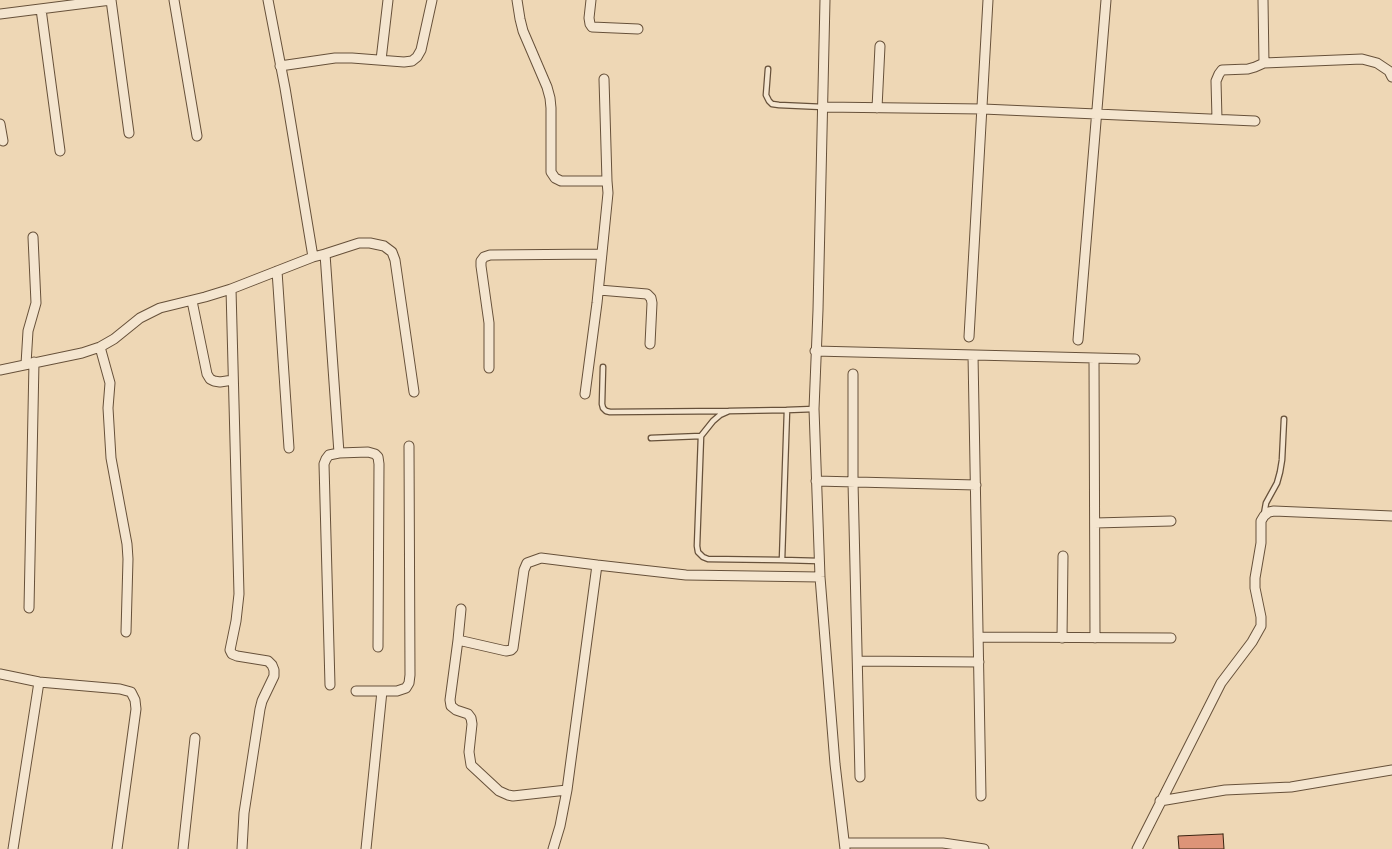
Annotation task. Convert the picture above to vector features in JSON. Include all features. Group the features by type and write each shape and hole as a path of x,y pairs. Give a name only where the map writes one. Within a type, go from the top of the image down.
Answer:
{"street":[{"path":"0,14 88,1 111,0 129,133"},
{"path":"174,0 197,136"},
{"path":"268,0 313,257"},
{"path":"381,60 388,0"},
{"path":"280,66 335,58 412,61 421,50 432,0"},
{"path":"517,0 523,30 550,98 552,172 555,178 561,181 608,181"},
{"path":"591,0 589,18 592,27 638,29"},
{"path":"824,0 823,107 814,409 820,577 835,764 845,846 943,843 984,849"},
{"path":"969,337 988,0"},
{"path":"1078,340 1106,0"},
{"path":"1263,0 1264,63"},
{"path":"41,9 60,150"},
{"path":"877,108 880,46"},
{"path":"1217,119 1216,81 1218,74 1222,70 1248,69 1264,63 1362,59 1377,63 1389,71 1392,76"},
{"path":"585,394 599,290 608,193 604,79"},
{"path":"823,107 983,109 1255,121"},
{"path":"0,124 4,141"},
{"path":"29,608 30,363 28,331 36,304 33,237"},
{"path":"0,370 82,353 100,347 114,339 140,318 160,308 231,289 313,257 359,243 370,243 384,246 392,252 395,260 414,392"},
{"path":"325,254 339,453"},
{"path":"489,368 489,323 481,266 481,261 484,257 490,255 602,254"},
{"path":"278,271 290,448"},
{"path":"231,289 239,594 230,650 232,654 237,656 268,661 274,670 274,676 262,701 260,710 244,812 242,849"},
{"path":"599,290 647,294 651,298 650,344"},
{"path":"192,300 210,379 214,382 233,380"},
{"path":"100,347 110,384 108,408 111,458 127,544 126,632"},
{"path":"816,351 1135,359"},
{"path":"973,355 981,796"},
{"path":"1094,358 1095,638"},
{"path":"853,374 853,482 860,777"},
{"path":"356,690 397,691 406,688 409,683 409,446"},
{"path":"330,685 324,464 329,455 368,452 378,457 378,647"},
{"path":"816,481 976,485"},
{"path":"1137,849 1221,683 1252,642 1260,626 1261,617 1255,588 1255,578 1264,516 1274,511 1392,516"},
{"path":"1095,523 1171,521"},
{"path":"1062,556 1062,638"},
{"path":"458,640 506,651 511,650 515,643 524,570 527,563 540,558 686,575 820,577"},
{"path":"552,849 560,826 567,790 597,565"},
{"path":"461,609 450,700 451,706 468,714 471,718 469,758 473,768 499,791 508,795 567,790"},
{"path":"978,637 1171,638"},
{"path":"858,662 979,662"},
{"path":"0,674 39,682 120,689 131,692 135,700 136,709 117,849"},
{"path":"13,849 39,682"},
{"path":"366,849 382,691"},
{"path":"183,849 195,738"},
{"path":"1160,801 1225,790 1306,785 1392,770"}],"lane":[{"path":"768,69 766,95 772,104 823,107"},
{"path":"603,367 602,404 606,411 610,412 814,409"},
{"path":"782,560 787,410"},
{"path":"729,411 713,421 701,436 698,552 702,557 708,559 819,561"},
{"path":"1264,516 1266,503 1277,483 1280,472 1284,419"},
{"path":"651,438 701,436"}],"building":[{"path":"1223,834 1224,849 1179,849 1178,836"}]}
